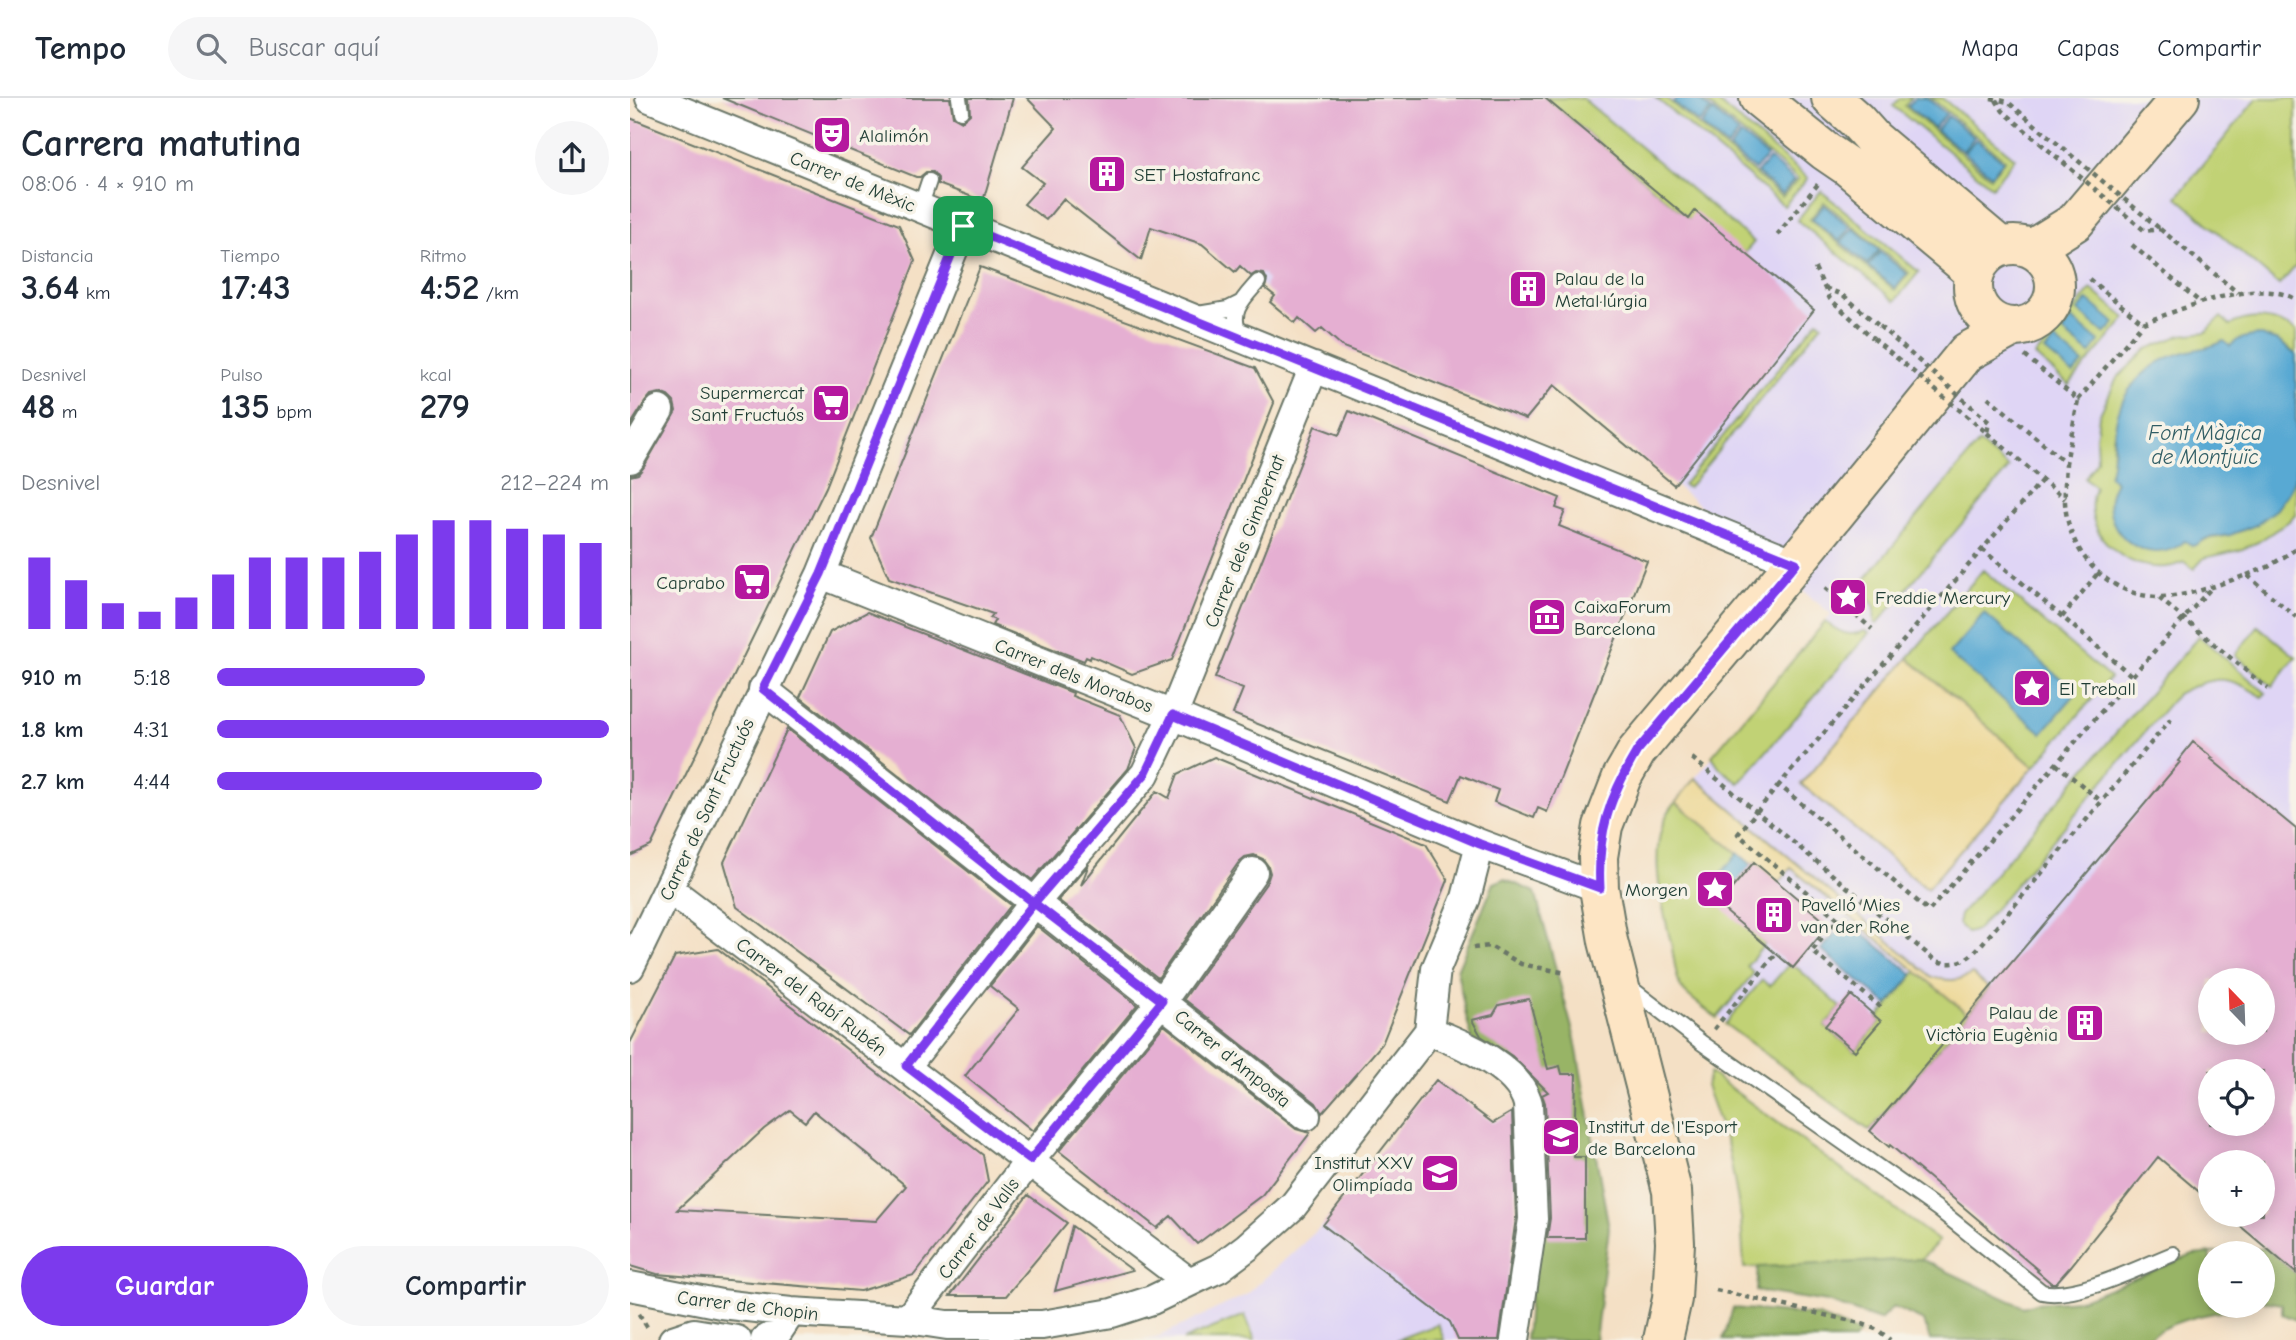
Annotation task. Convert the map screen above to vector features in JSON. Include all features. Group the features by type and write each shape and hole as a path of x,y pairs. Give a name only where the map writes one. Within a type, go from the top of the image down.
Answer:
{"street":[{"name":"Carrer de Mèxic","path":"650,98 1796,563"},
{"path":"1759,98 1847,166 2021,272 2055,286 2053,299 2046,311 2025,325 2019,341"},
{"path":"1831,98 2021,272"},
{"path":"2019,341 1989,318 2021,272 2075,222 2180,98"},
{"name":"Carrer de Sant Fructuós","path":"633,950 668,889 821,574 963,226"},
{"path":"1663,1340 1672,1298 1675,1243 1672,1191 1617,977 1600,888 1598,857 1603,825 1622,777 1637,751 1796,563 1967,352 2021,272"},
{"path":"1967,352 2019,341"},
{"name":"Carrer dels Gimbernat","path":"906,1066 1034,903 1145,774 1173,715 1314,368"},
{"path":"630,459 659,410"},
{"name":"Carrer dels Morabos","path":"821,574 1173,715 1480,844 1600,888"},
{"name":"Carrer d'Amposta","path":"763,689 1306,1116"},
{"path":"1480,844 1466,898 1436,970 1429,1031 1463,1044 1506,1072 1525,1090 1528,1104 1533,1219 1515,1340"},
{"name":"Carrer de Valls","path":"908,1319 1030,1160 1162,1001 1253,872"},
{"name":"Carrer del Rabí Rubén","path":"668,889 1189,1282"},
{"name":"Carrer de Chopin","path":"634,1299 697,1300 791,1312 908,1319 947,1325 1042,1325 1112,1313 1152,1300 1219,1268 1293,1206 1429,1031"},
{"path":"765,1340 777,1333 791,1312"},
{"path":"673,1340 694,1333 737,1340"}],"lane":[{"path":"920,208 929,181"},
{"path":"1244,340 1235,322 1235,312 1258,282"},
{"path":"1171,310 1207,314 1240,303"},
{"path":"1617,977 1702,1043 1938,1209 2042,1292 2056,1295 2076,1291 2173,1254"}],"path":[{"path":"1993,99 2008,102 2239,294"},
{"path":"1993,99 2003,111 2145,231 2160,229"},
{"path":"1777,234 1822,178"},
{"path":"2132,245 2201,303"},
{"path":"1815,268 1830,299 2065,499"},
{"path":"2021,272 2143,323"},
{"path":"1825,287 1843,295 1989,422 1987,433"},
{"path":"2296,299 2289,295 2267,292 2239,294 2201,303 2143,323 2078,400 2066,463 2065,499 2073,539 2084,558 2116,587 2137,595 2159,597 2213,586 2268,567 2296,549"},
{"path":"2019,341 2078,400"},
{"path":"1988,397 2066,463"},
{"path":"1882,1008 1812,951 1838,919 1738,834 2042,480"},
{"path":"1982,549 2132,676"},
{"path":"2062,617 2098,573"},
{"path":"2246,575 2296,617"},
{"path":"1779,785 1929,911 2213,586"},
{"path":"1825,588 1872,629"},
{"path":"2159,597 2269,689"},
{"path":"1692,758 1936,961 1948,964 1962,961 1972,954 2171,719"},
{"path":"2056,764 2102,802"},
{"path":"1469,949 1490,946 1521,964 1566,973"},
{"path":"1724,1016 1776,954"},
{"path":"1716,1290 1860,1323 1878,1330 1890,1340"},
{"path":"634,1299 655,1339"}],"shaded area":[{"path":"1135,98 2296,98 2296,1273 2275,1256 2275,1241 2257,1241 2240,1227 2275,1227 2275,1150 2198,1150 2198,1191 2158,1158 2054,1286 1891,1145 1889,1147 1681,988 1659,890 1656,863 1667,812 1831,614 1554,385 1526,419 1343,347 1322,328 1316,333 1299,319 1295,323 1270,302 1274,296 1240,267 1235,272 1210,251 1235,222"},
{"name":"Institut XXV Olimpíada","path":"1436,1080 1493,1122 1518,1109 1515,1224 1501,1340 1142,1340 1155,1338 1248,1294 1323,1225"}],"green space":[{"path":"1545,98 1582,98 1754,242 1745,253 1689,219"},
{"path":"1656,98 1666,98 1782,197 1798,179 1701,98 1713,98 1808,178 1784,206"},
{"path":"1900,98 1911,98 1905,106 1990,177 2005,160 1931,98 1942,98 2015,158 1992,187 1893,106"},
{"path":"2257,98 2296,98 2296,266 2279,285 2177,197"},
{"path":"1821,191 1919,272 1895,301 1797,220","holes":["1824,202 1909,273 1895,290 1810,219"]},
{"path":"2091,289 2126,318 2069,385 2035,356"},
{"path":"2221,317 2230,325 2255,318 2288,326 2296,331 2296,355 2273,339 2255,336 2247,337 2230,347 2223,341 2173,356 2145,373 2123,402 2115,426 2109,476 2116,482 2110,498 2111,514 2117,528 2127,540 2140,548 2155,551 2170,549 2185,540 2193,546 2201,541 2241,531 2261,521 2285,497 2296,476 2296,513 2289,521 2258,542 2240,550 2204,558 2194,569 2184,562 2166,567 2131,561 2116,552 2103,539 2095,523 2092,506 2095,487 2085,478 2097,460 2099,416 2117,378 2147,349 2181,335 2206,332"},
{"path":"1818,320 1822,324 1688,488 1683,485"},
{"path":"1979,443 2009,468 1877,624 1874,622 1875,607 1860,585"},
{"path":"1983,570 2110,678 2034,767 1908,658"},
{"path":"1825,622 1844,633 1869,633 1739,783 1720,768 1712,756"},
{"path":"2258,626 2296,657 2272,686 2235,655"},
{"path":"2199,636 2266,693 2262,697 2239,684 2220,680 2201,683 2177,694 1977,930 1967,933 1958,924 1960,915"},
{"path":"1676,802 1738,853 1707,891 1765,944 1747,966 1754,973 1717,1018 1680,986 1663,908 1658,870 1660,833 1666,816"},
{"path":"1504,879 1535,892 1575,1039 1609,1228 1595,1340 1526,1340 1544,1111 1541,1102 1472,1039 1457,970 1494,883"},
{"path":"1789,964 1795,966 1841,1007 1825,1026 1855,1051 1881,1021 1878,1018 1917,971 1968,1014 1870,1131 1725,1024 1762,980 1770,986"},
{"path":"1710,1073 1939,1241 1921,1259 1744,1268 1741,1218 1728,1147 1706,1086"},
{"path":"2198,1254 2198,1317 2167,1327 2145,1340 1930,1340 1924,1321 1893,1307 1880,1320 1827,1302 1756,1291 1758,1267 1921,1259 2023,1307 2035,1303 2080,1300"},
{"path":"2275,1255 2296,1273 2296,1320 2282,1314 2282,1304 2275,1303"},
{"path":"1733,1308 1818,1316 1859,1333 1854,1340 1723,1340"},
{"path":"1245,1315 1255,1340 1183,1340"},
{"path":"1438,1324 1444,1340 1396,1340"}],"sand":[{"path":"1908,658 2034,767 1927,889 1801,784"},
{"path":"1695,778 1932,977 1952,980 1972,974 1989,988 1968,1014 1791,868 1778,883 1754,862 1752,865 1676,802"}],"water":[{"path":"1677,98 1697,98 1711,110 1699,123 1673,102"},
{"path":"1915,98 1927,98 1946,114 1934,128 1908,106"},
{"path":"1713,111 1739,133 1727,147 1701,125"},
{"path":"1948,116 1974,137 1963,151 1936,130"},
{"path":"1741,135 1767,156 1755,170 1729,149"},
{"path":"1976,139 2003,161 1991,175 1964,152"},
{"path":"1769,159 1794,180 1782,194 1757,173"},
{"path":"1824,205 1850,227 1839,241 1812,219"},
{"path":"1853,228 1879,250 1867,264 1841,242"},
{"path":"1880,252 1907,274 1895,288 1868,266"},
{"path":"2088,300 2115,323 2105,334 2078,311"},
{"path":"2072,319 2099,342 2090,354 2062,331"},
{"name":"Font Màgica de Montjuïc","path":"2258,335 2278,341 2296,355 2296,476 2290,490 2277,509 2256,525 2230,535 2207,538 2193,546 2185,541 2170,550 2155,552 2140,548 2127,540 2117,529 2111,514 2110,499 2116,482 2109,476 2117,418 2126,395 2140,377 2171,357 2224,341 2230,346 2239,339"},
{"path":"2055,340 2083,363 2073,374 2045,351"},
{"path":"1984,613 2077,692 2042,733 1949,654"},
{"path":"1738,853 1752,865 1721,902 1707,891"},
{"path":"1847,920 1913,975 1888,1005 1821,950"}],"building":[{"path":"722,98 950,98 953,116 962,121 970,114 969,98 1013,98 983,201 938,184 938,178 933,172 916,177"},
{"name":"Palau de la Metal·lúrgia","path":"1027,98 1545,98 1689,219 1695,211 1814,310 1674,485 1554,385 1526,419 1343,347 1322,328 1316,333 1299,318 1295,323 1270,302 1275,296 1265,288 1267,280 1264,274 1256,273 1251,276 1240,266 1235,272 1202,244 1151,227 1141,260 1063,199 1046,220 1024,204 1043,183 1022,167 1056,128"},
{"path":"630,118 899,225 915,261 826,487 651,846 630,856 630,476 638,474 644,467 676,411 674,402 668,396 660,393 651,395 630,426"},
{"path":"980,267 1255,368 1274,403 1172,660 1132,674 1091,656 1084,661 992,625 995,620 990,618 993,614 889,578 871,538"},
{"name":"CaixaForum Barcelona","path":"1349,411 1560,498 1556,508 1565,511 1559,526 1647,561 1547,812 1538,808 1534,818 1494,802 1498,790 1461,775 1450,801 1233,714 1243,689 1215,678 1315,426 1339,435"},
{"path":"867,612 1073,693 1072,696 1120,715 1136,748 1128,769 1032,880 800,697 830,632"},
{"path":"787,729 1011,905 909,1035 737,907 724,862"},
{"name":"Palau de Victòria Eugènia","path":"2193,742 2296,829 2296,1273 2275,1255 2275,1241 2258,1241 2241,1227 2275,1227 2275,1150 2198,1150 2198,1191 2158,1157 2071,1266 2056,1283 2051,1283 1890,1145 1889,1147 1870,1131 2180,762 2178,761"},
{"path":"1214,757 1426,844 1448,880 1382,1044 1322,1113 1316,1103 1184,999 1267,882 1270,873 1263,859 1254,855 1239,862 1158,978 1058,900 1089,864 1081,885 1157,791 1169,798 1178,774"},
{"name":"Pavelló Mies van der Rohe","path":"1754,862 1829,925 1793,968 1718,905"},
{"path":"1037,926 1137,1005 1033,1131 965,1076 1019,1009 990,986"},
{"path":"718,949 983,1155 988,1181 914,1275 860,1291 657,1274 630,1266 630,1043 675,956","holes":["790,1110 805,1122 814,1111 906,1186 876,1221 677,1210 764,1129"]},
{"path":"1851,995 1881,1021 1855,1051 1825,1026"},
{"name":"Institut de l'Esport de Barcelona","path":"1529,999 1548,1069 1560,1066 1562,1074 1576,1074 1574,1157 1585,1157 1585,1238 1547,1238 1550,1218 1545,1103 1542,1095 1548,1092 1512,1056 1481,1036 1472,1020 1493,1015 1499,1005"},
{"path":"1164,1025 1296,1129 1310,1133 1262,1195 1197,1244 1171,1216 1157,1228 1059,1151"},
{"name":"Institut XXV Olimpíada","path":"1436,1080 1493,1123 1512,1112 1516,1218 1499,1340 1458,1340 1450,1322 1323,1225"},
{"path":"1028,1195 1067,1223 1006,1296 950,1296"},
{"path":"1072,1226 1132,1270 1055,1291"}],"place":[{"name":"Alalimón","path":"832,135"},
{"name":"SET Hostafranc","path":"1107,174"},
{"name":"Palau de la Metal·lúrgia","path":"1528,289"},
{"name":"Supermercat Sant Fructuós","path":"831,403"},
{"name":"Caprabo","path":"752,582"},
{"name":"Freddie Mercury","path":"1848,597"},
{"name":"CaixaForum Barcelona","path":"1547,617"},
{"name":"El Treball","path":"2032,688"},
{"name":"Morgen","path":"1715,889"},
{"name":"Pavelló Mies van der Rohe","path":"1774,915"},
{"name":"Palau de Victòria Eugènia","path":"2085,1023"},
{"name":"Institut de l'Esport de Barcelona","path":"1561,1137"},
{"name":"Institut XXV Olimpíada","path":"1440,1173"}],"route":[{"path":"963,226 821,574 763,689 1034,903 906,1066 1030,1160 1162,1001 1034,903 1145,774 1173,715 1480,844 1600,888 1598,857 1603,825 1622,777 1637,751 1796,563 963,226"}]}
